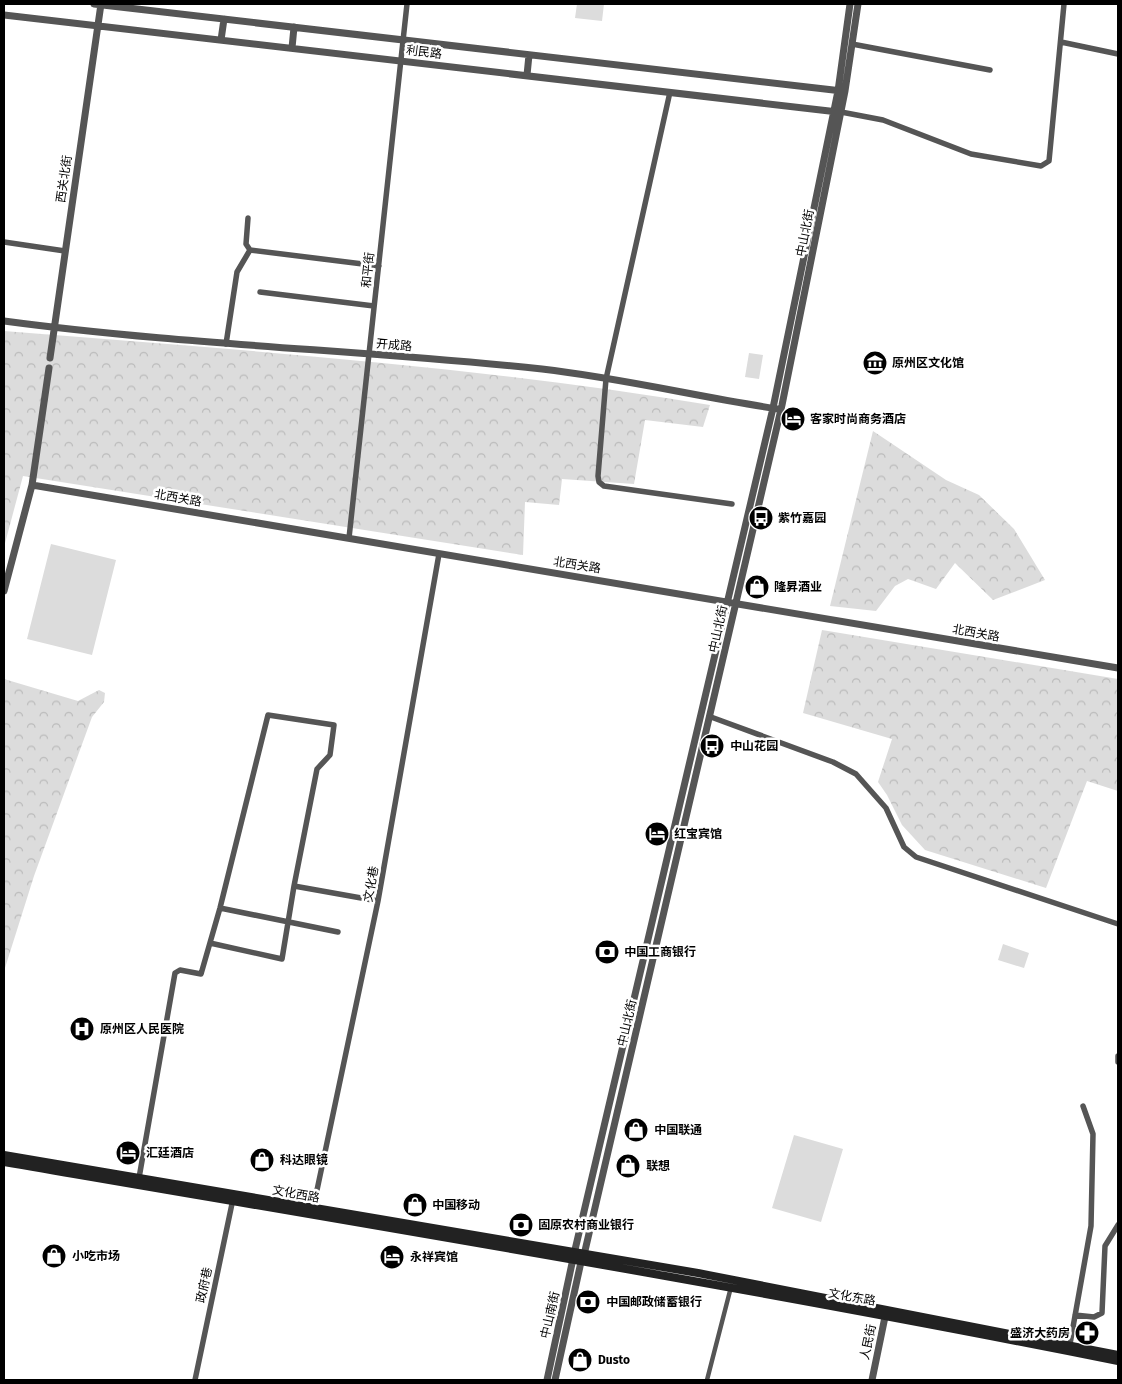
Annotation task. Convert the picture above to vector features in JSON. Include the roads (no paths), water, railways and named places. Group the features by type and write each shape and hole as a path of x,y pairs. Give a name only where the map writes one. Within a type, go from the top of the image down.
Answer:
{"main road":[{"name":"文化西路","path":"4,1155 139,1178 233,1198"},
{"name":"文化西路","path":"4,1162 233,1198 578,1258"},
{"name":"文化东路","path":"578,1258 731,1287 1070,1344 1118,1355"},
{"name":"文化东路","path":"578,1258 698,1273 1118,1361"}],"street":[{"name":"利民路","path":"99,4 841,91"},
{"name":"西关北街","path":"50,358 98,26 99,4"},
{"name":"和平街","path":"349,538 407,4"},
{"name":"中山北街","path":"841,91 850,4"},
{"name":"中山北街","path":"578,1258 777,409 852,44 858,4"},
{"path":"837,112 882,120 971,154 1041,166 1046,164 1049,161 1064,4"},
{"name":"利民路","path":"4,15 837,112"},
{"path":"221,40 224,19"},
{"path":"292,48 294,27"},
{"path":"1061,42 1118,54"},
{"path":"852,44 990,70"},
{"path":"527,75 529,54"},
{"path":"670,92 606,379 599,482 604,486 732,504"},
{"path":"248,218 246,244 250,250 379,266"},
{"path":"4,242 65,251"},
{"path":"226,344 237,272 250,250"},
{"path":"260,292 374,306"},
{"name":"开成路","path":"4,321 54,328 226,344 370,354 544,370 777,409"},
{"path":"4,591 32,485 49,368"},
{"name":"北西关路","path":"32,485 1118,668"},
{"name":"文化巷","path":"312,1212 378,902 439,554"},
{"name":"中山北街","path":"578,1258 711,717 732,603"},
{"path":"139,1178 175,973 180,970 201,974 220,908 268,715 334,725 330,755 317,769 282,959 210,943"},
{"path":"711,717 833,762 856,774 886,808 904,847 916,857 1118,924"},
{"path":"294,886 378,902"},
{"path":"220,908 338,932"},
{"path":"1118,1056 1118,1062"},
{"path":"1070,1344 1091,1226 1093,1134 1083,1106"},
{"name":"政府巷","path":"194,1380 233,1198"},
{"path":"1075,1315 1094,1317 1102,1313 1105,1246 1118,1225"},
{"name":"中山南街","path":"547,1380 578,1258"},
{"name":"中山南街","path":"555,1380 578,1258"},
{"path":"707,1380 731,1287"},
{"name":"人民街","path":"872,1380 886,1312"}],"place":[{"name":"原州区文化馆","path":"875,363"},
{"name":"客家时尚商务酒店","path":"793,419"},
{"name":"紫竹嘉园","path":"761,518"},
{"name":"隆昇酒业","path":"757,587"},
{"name":"中山花园","path":"712,746"},
{"name":"红宝宾馆","path":"657,834"},
{"name":"中国工商银行","path":"607,952"},
{"name":"原州区人民医院","path":"82,1029"},
{"name":"中国联通","path":"636,1130"},
{"name":"汇廷酒店","path":"128,1153"},
{"name":"科达眼镜","path":"262,1160"},
{"name":"联想","path":"628,1166"},
{"name":"中国移动","path":"415,1205"},
{"name":"固原农村商业银行","path":"521,1225"},
{"name":"小吃市场","path":"54,1256"},
{"name":"永祥宾馆","path":"392,1257"},
{"name":"中国邮政储蓄银行","path":"588,1302"},
{"name":"盛济大药房","path":"1087,1333"},
{"name":"Dusto","path":"580,1360"}]}
